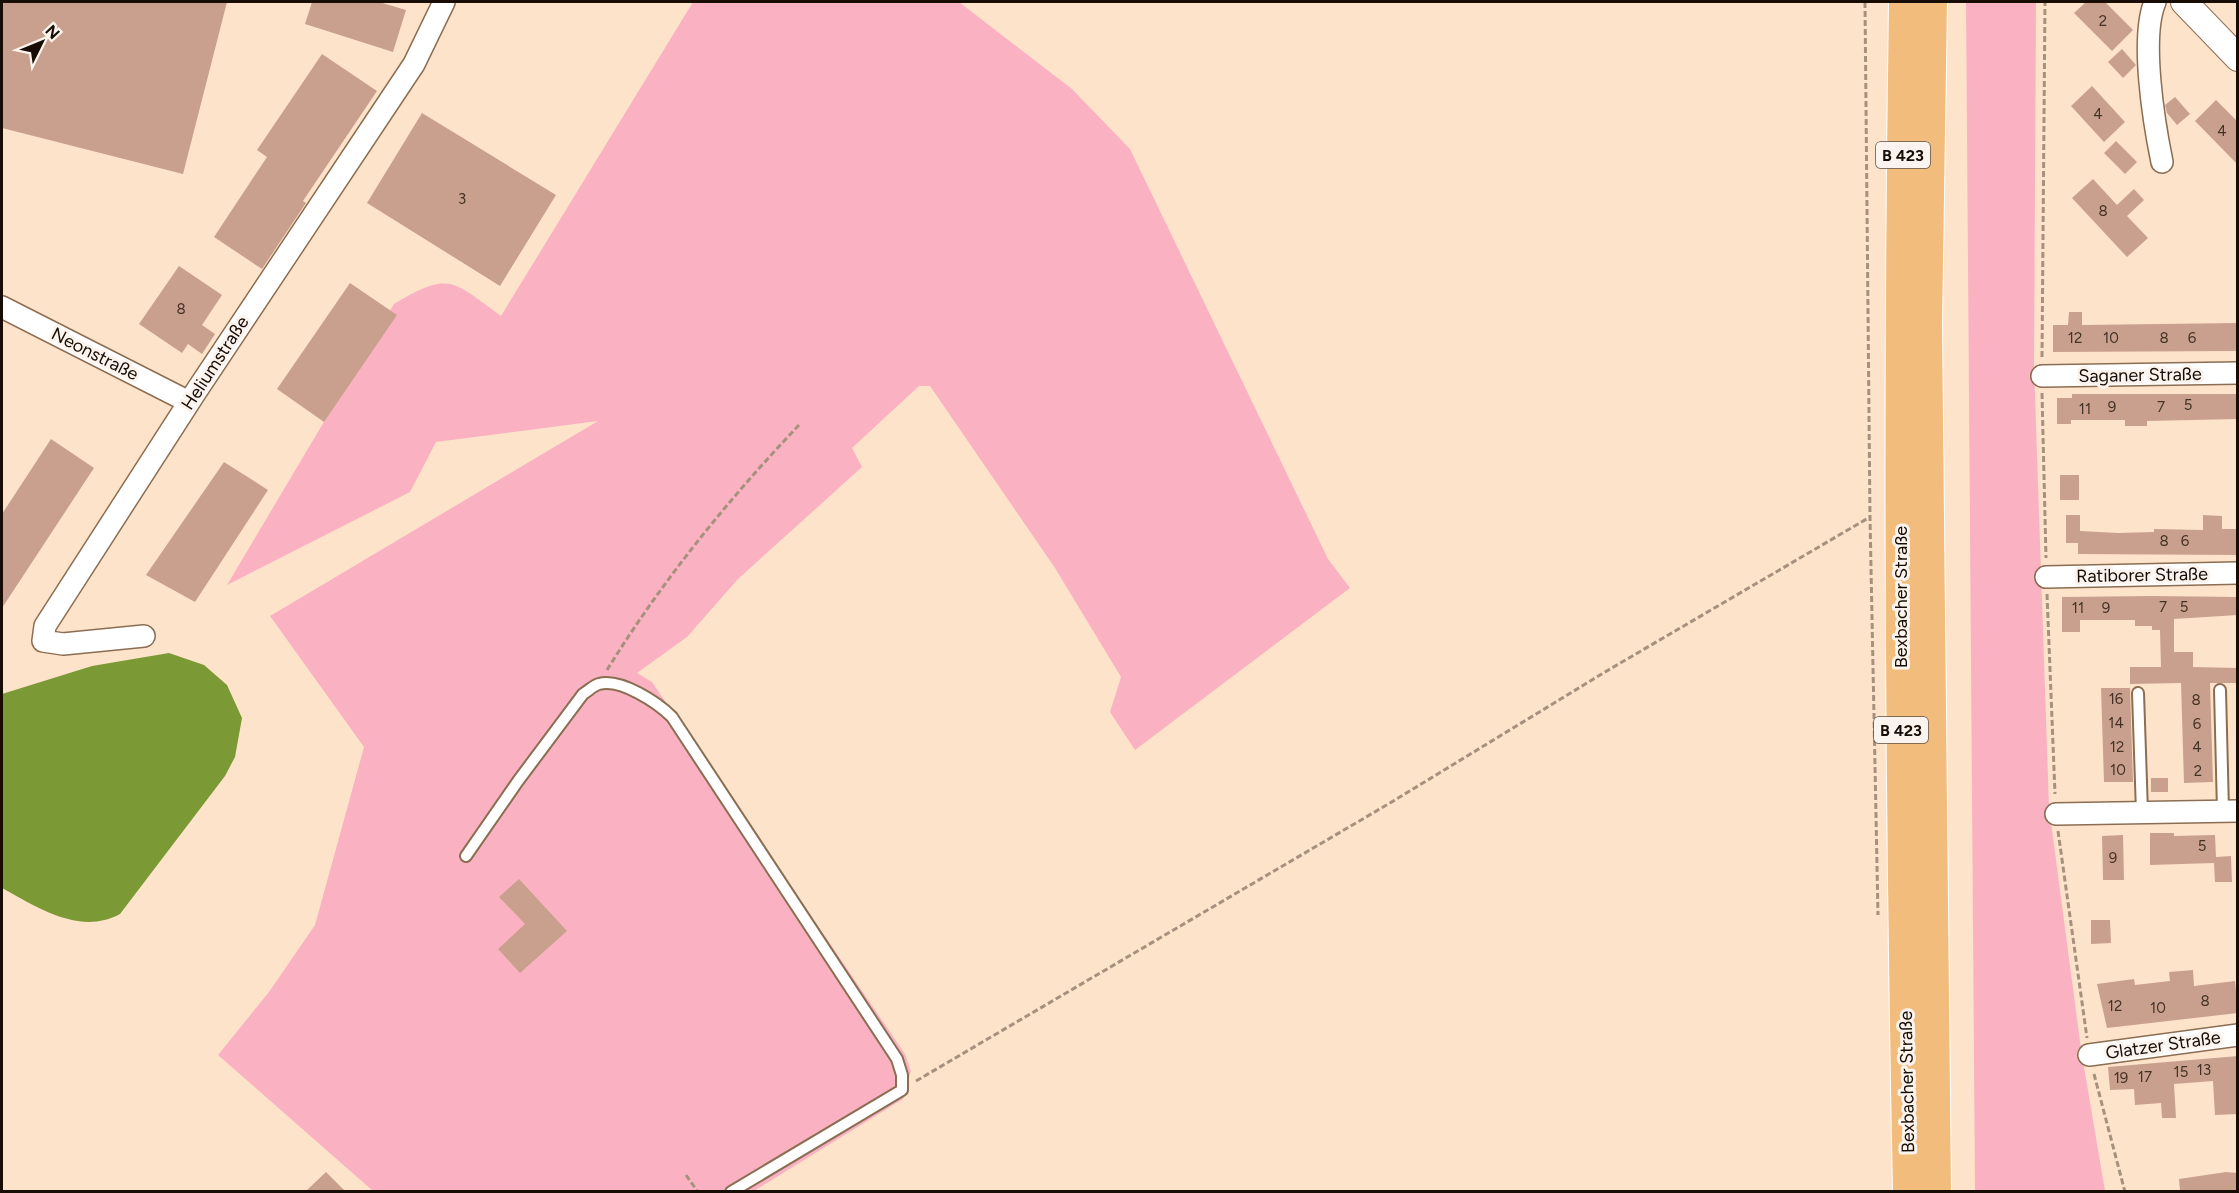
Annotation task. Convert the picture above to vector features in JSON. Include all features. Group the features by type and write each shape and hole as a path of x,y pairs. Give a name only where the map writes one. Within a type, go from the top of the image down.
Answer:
{"main road":[{"name":"Bexbacher Straße","path":"1905,2 1901,308 1902,807 1909,1191"},
{"name":"Bexbacher Straße","path":"1931,2 1926,337 1935,1191"}],"street":[{"name":"Heliumstraße","path":"144,636 63,644 44,641 45,626 189,402 414,64 444,2"},
{"path":"2155,2 2151,12 2149,38 2154,118 2162,162"},
{"path":"2184,2 2238,58"},
{"name":"Neonstraße","path":"2,307 189,402"},
{"name":"Saganer Straße","path":"2042,376 2238,373"},
{"name":"Ratiborer Straße","path":"2046,577 2238,573"},
{"path":"2056,814 2230,811"},
{"name":"Glatzer Straße","path":"2089,1055 2238,1035"}],"lane":[{"path":"466,856 583,694 598,684 612,682 660,705 672,717 897,1059 902,1076 902,1090 731,1191"},
{"path":"2220,690 2230,811"},
{"path":"2138,693 2142,812"}],"path":[{"path":"1865,2 1870,517 1878,920"},
{"path":"2045,2 2042,376 2046,577 2056,814 2089,1055 2126,1191"},
{"path":"598,684 646,607 705,532 799,425"},
{"path":"902,1090 1370,816 1605,672 1870,517"},
{"path":"686,1175 698,1191"}],"shaded area":[{"path":"693,2 959,2 1072,89 1130,149 1328,559 1350,588 1135,750 1110,712 1121,677 1055,568 930,386 919,386 852,448 862,467 738,579 687,637 637,673 652,682 905,1054 911,1071 903,1099 754,1191 373,1191 218,1055 269,992 315,925 364,747 270,616 598,421 436,442 410,492 227,585 394,304 428,287 451,284 472,295 501,316"},
{"path":"1966,2 2036,2 2034,366 2049,807 2081,1049 2105,1191 1975,1191"},
{"path":"169,653 204,665 227,685 242,718 235,757 225,776 120,914 105,920 90,922 74,920 44,910 2,888 2,694 92,666"}],"building":[{"path":"2,2 227,2 183,174 2,128"},
{"path":"312,2 379,2 406,10 393,52 305,24"},
{"path":"2086,2 2105,2 2133,30 2112,51 2074,13"},
{"path":"2122,49 2136,65 2123,78 2108,62"},
{"path":"322,54 377,91 303,201 306,203 262,269 214,237 267,157 257,150"},
{"path":"2092,86 2125,122 2104,142 2071,106"},
{"path":"2175,97 2190,114 2177,125 2167,113 2165,105"},
{"path":"2216,100 2238,122 2238,165 2195,121"},
{"path":"422,113 556,195 500,286 367,203"},
{"path":"2116,141 2137,162 2125,174 2104,153"},
{"path":"2093,179 2117,205 2134,189 2144,200 2127,216 2148,238 2127,257 2072,198"},
{"path":"179,266 222,295 202,325 215,334 202,354 188,344 182,353 139,324"},
{"path":"350,283 397,315 324,422 277,389"},
{"path":"2069,312 2082,312 2082,325 2238,323 2238,351 2053,352 2053,325 2068,325"},
{"path":"2072,394 2238,394 2238,419 2147,421 2147,426 2125,426 2125,420 2071,420 2071,424 2057,424 2057,398 2072,398"},
{"path":"51,439 94,468 2,608 2,514"},
{"path":"224,462 268,490 195,602 146,575"},
{"path":"2060,475 2079,475 2079,500 2060,500"},
{"path":"2066,515 2080,515 2080,531 2118,533 2154,532 2154,529 2203,530 2203,515 2222,516 2222,529 2238,529 2238,555 2078,554 2078,543 2066,543"},
{"path":"2062,597 2238,597 2238,615 2174,619 2174,652 2193,652 2193,667 2238,668 2238,683 2210,683 2213,782 2184,783 2181,683 2130,684 2130,667 2161,667 2160,630 2152,630 2152,626 2135,626 2135,620 2080,620 2080,632 2062,632"},
{"path":"2101,688 2130,688 2133,782 2104,782"},
{"path":"2151,778 2168,778 2168,792 2151,792"},
{"path":"2150,833 2174,833 2174,836 2215,835 2216,857 2231,856 2232,882 2215,882 2214,863 2150,865"},
{"path":"2123,835 2124,880 2103,880 2102,836"},
{"path":"519,879 567,931 520,973 498,949 525,924 499,897"},
{"path":"2091,920 2110,920 2111,943 2091,944"},
{"path":"2193,970 2194,986 2235,981 2238,1013 2107,1028 2097,984 2134,979 2135,985 2170,981 2169,972"},
{"path":"2238,1056 2238,1114 2215,1115 2213,1081 2174,1084 2176,1118 2162,1118 2161,1103 2135,1105 2134,1089 2110,1090 2108,1067"},
{"path":"326,1172 345,1191 306,1191"},
{"path":"2226,1172 2238,1173 2238,1191 2180,1191 2179,1179"}]}
